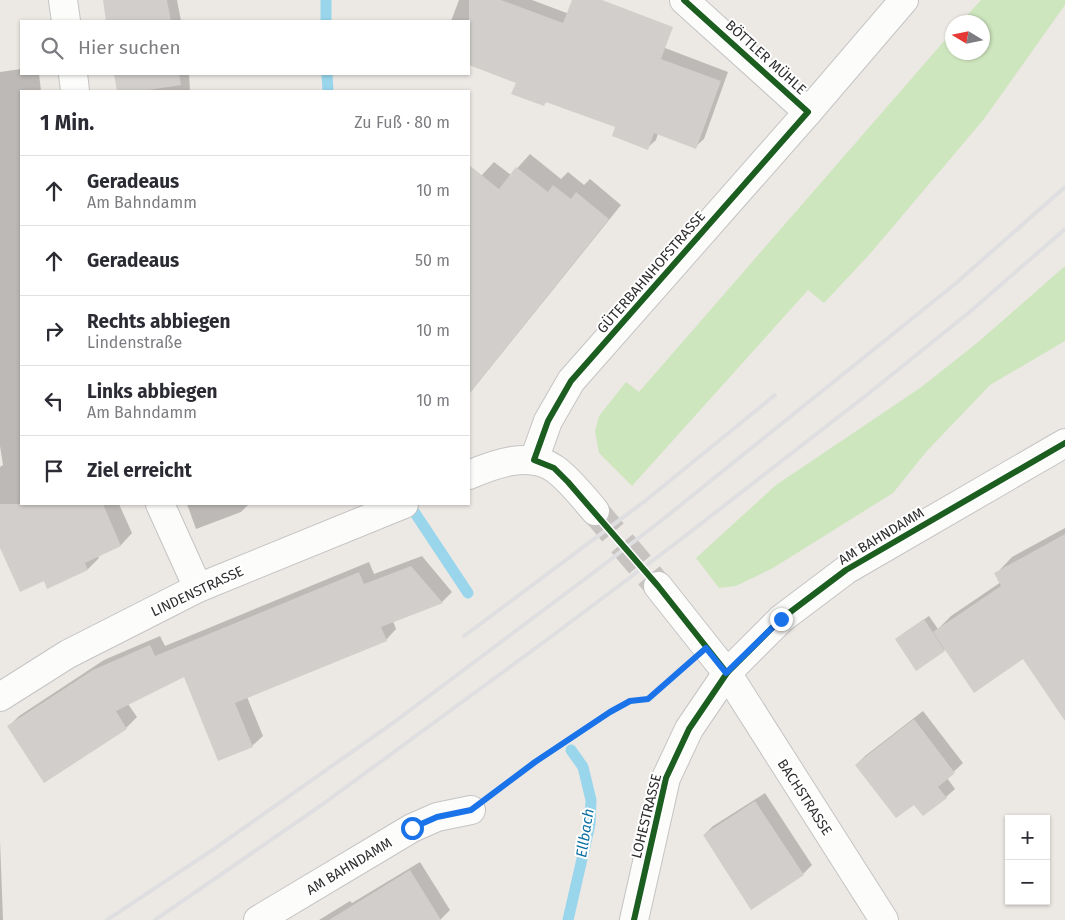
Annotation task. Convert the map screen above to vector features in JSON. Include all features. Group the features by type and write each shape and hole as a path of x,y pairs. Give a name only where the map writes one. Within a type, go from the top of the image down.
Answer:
{"street":[{"path":"63,0 66,20"},
{"name":"BÖTTLER MÜHLE","path":"684,0 808,112"},
{"name":"GÜTERBAHNHOFSTRASSE","path":"534,460 548,421 571,381 904,0"},
{"path":"73,75 75,90"},
{"name":"AM BAHNDAMM","path":"726,673 781,619 846,570 1065,443"},
{"path":"470,475 506,462 534,460 554,468 595,511"},
{"path":"160,505 198,588"},
{"name":"LINDENSTRASSE","path":"0,697 68,654 198,588 400,505"},
{"path":"658,586 726,673"},
{"name":"LOHESTRASSE","path":"634,920 666,778 688,729 726,673"},
{"name":"BACHSTRASSE","path":"726,673 884,920"},
{"name":"AM BAHNDAMM","path":"258,920 412,828 437,817 471,810"}],"path":[{"path":"471,810 535,762 610,712 630,701 648,699 706,648"}],"green space":[{"path":"981,0 1065,0 1065,5 984,119 869,255 824,303 808,290 632,486 599,453 595,431 599,416 626,382 639,392 945,40 945,60 990,60 990,15 967,15"},
{"path":"1065,266 1065,341 990,385 926,452 893,493 773,568 736,586 719,588 696,558 776,485 920,388 977,343"}],"building":[{"path":"103,0 167,0 171,20 106,20"},
{"path":"469,0 501,0 563,23 572,0 602,0 673,27 661,59 721,81 696,149 654,133 648,150 612,136 615,127 546,102 544,106 511,94 516,83 470,65"},
{"path":"114,75 179,75 181,85 148,90 117,90"},
{"path":"470,166 499,189 516,167 548,192 553,185 571,199 576,192 609,219 470,393"},
{"path":"0,504 103,505 121,546 85,563 88,570 47,589 44,581 20,592 0,548"},
{"path":"1065,534 1065,721 1023,659 974,693 933,632 1001,586 994,573"},
{"path":"411,566 443,603 381,627 387,641 235,703 253,747 218,761 184,677 116,711 127,729 44,783 7,726 93,670 150,645 155,656 359,572 364,584"},
{"path":"924,619 945,651 916,671 895,639"},
{"path":"914,719 955,773 938,787 947,798 923,816 914,805 896,818 855,765"},
{"path":"755,801 804,875 751,910 703,835"},
{"path":"410,870 441,920 329,920 376,891"}],"waterway":[{"name":"Ellbach","path":"326,0 326,20"},
{"name":"Ellbach","path":"327,75 328,90"},
{"name":"Ellbach","path":"410,505 468,593"},
{"name":"Ellbach","path":"568,920 590,824 591,800 583,767 571,750"}],"tunnel":[{"path":"595,511 658,586"}],"railway":[{"path":"107,920 211,851 393,723 593,573 662,520 955,284 1065,187"},
{"path":"155,920 323,804 680,540 868,394 972,310 1065,229"},
{"path":"464,636 645,501 775,395"}],"cycle path":[{"path":"684,0 808,112 571,381 548,421 534,460 554,468 568,482 658,586 727,673"},
{"path":"634,920 666,778 689,729 727,673 781,619 846,570 1065,443"}],"route":[{"path":"412,828 437,817 471,810 535,762 610,712 630,701 648,699 706,648 726,673 781,619"}]}
